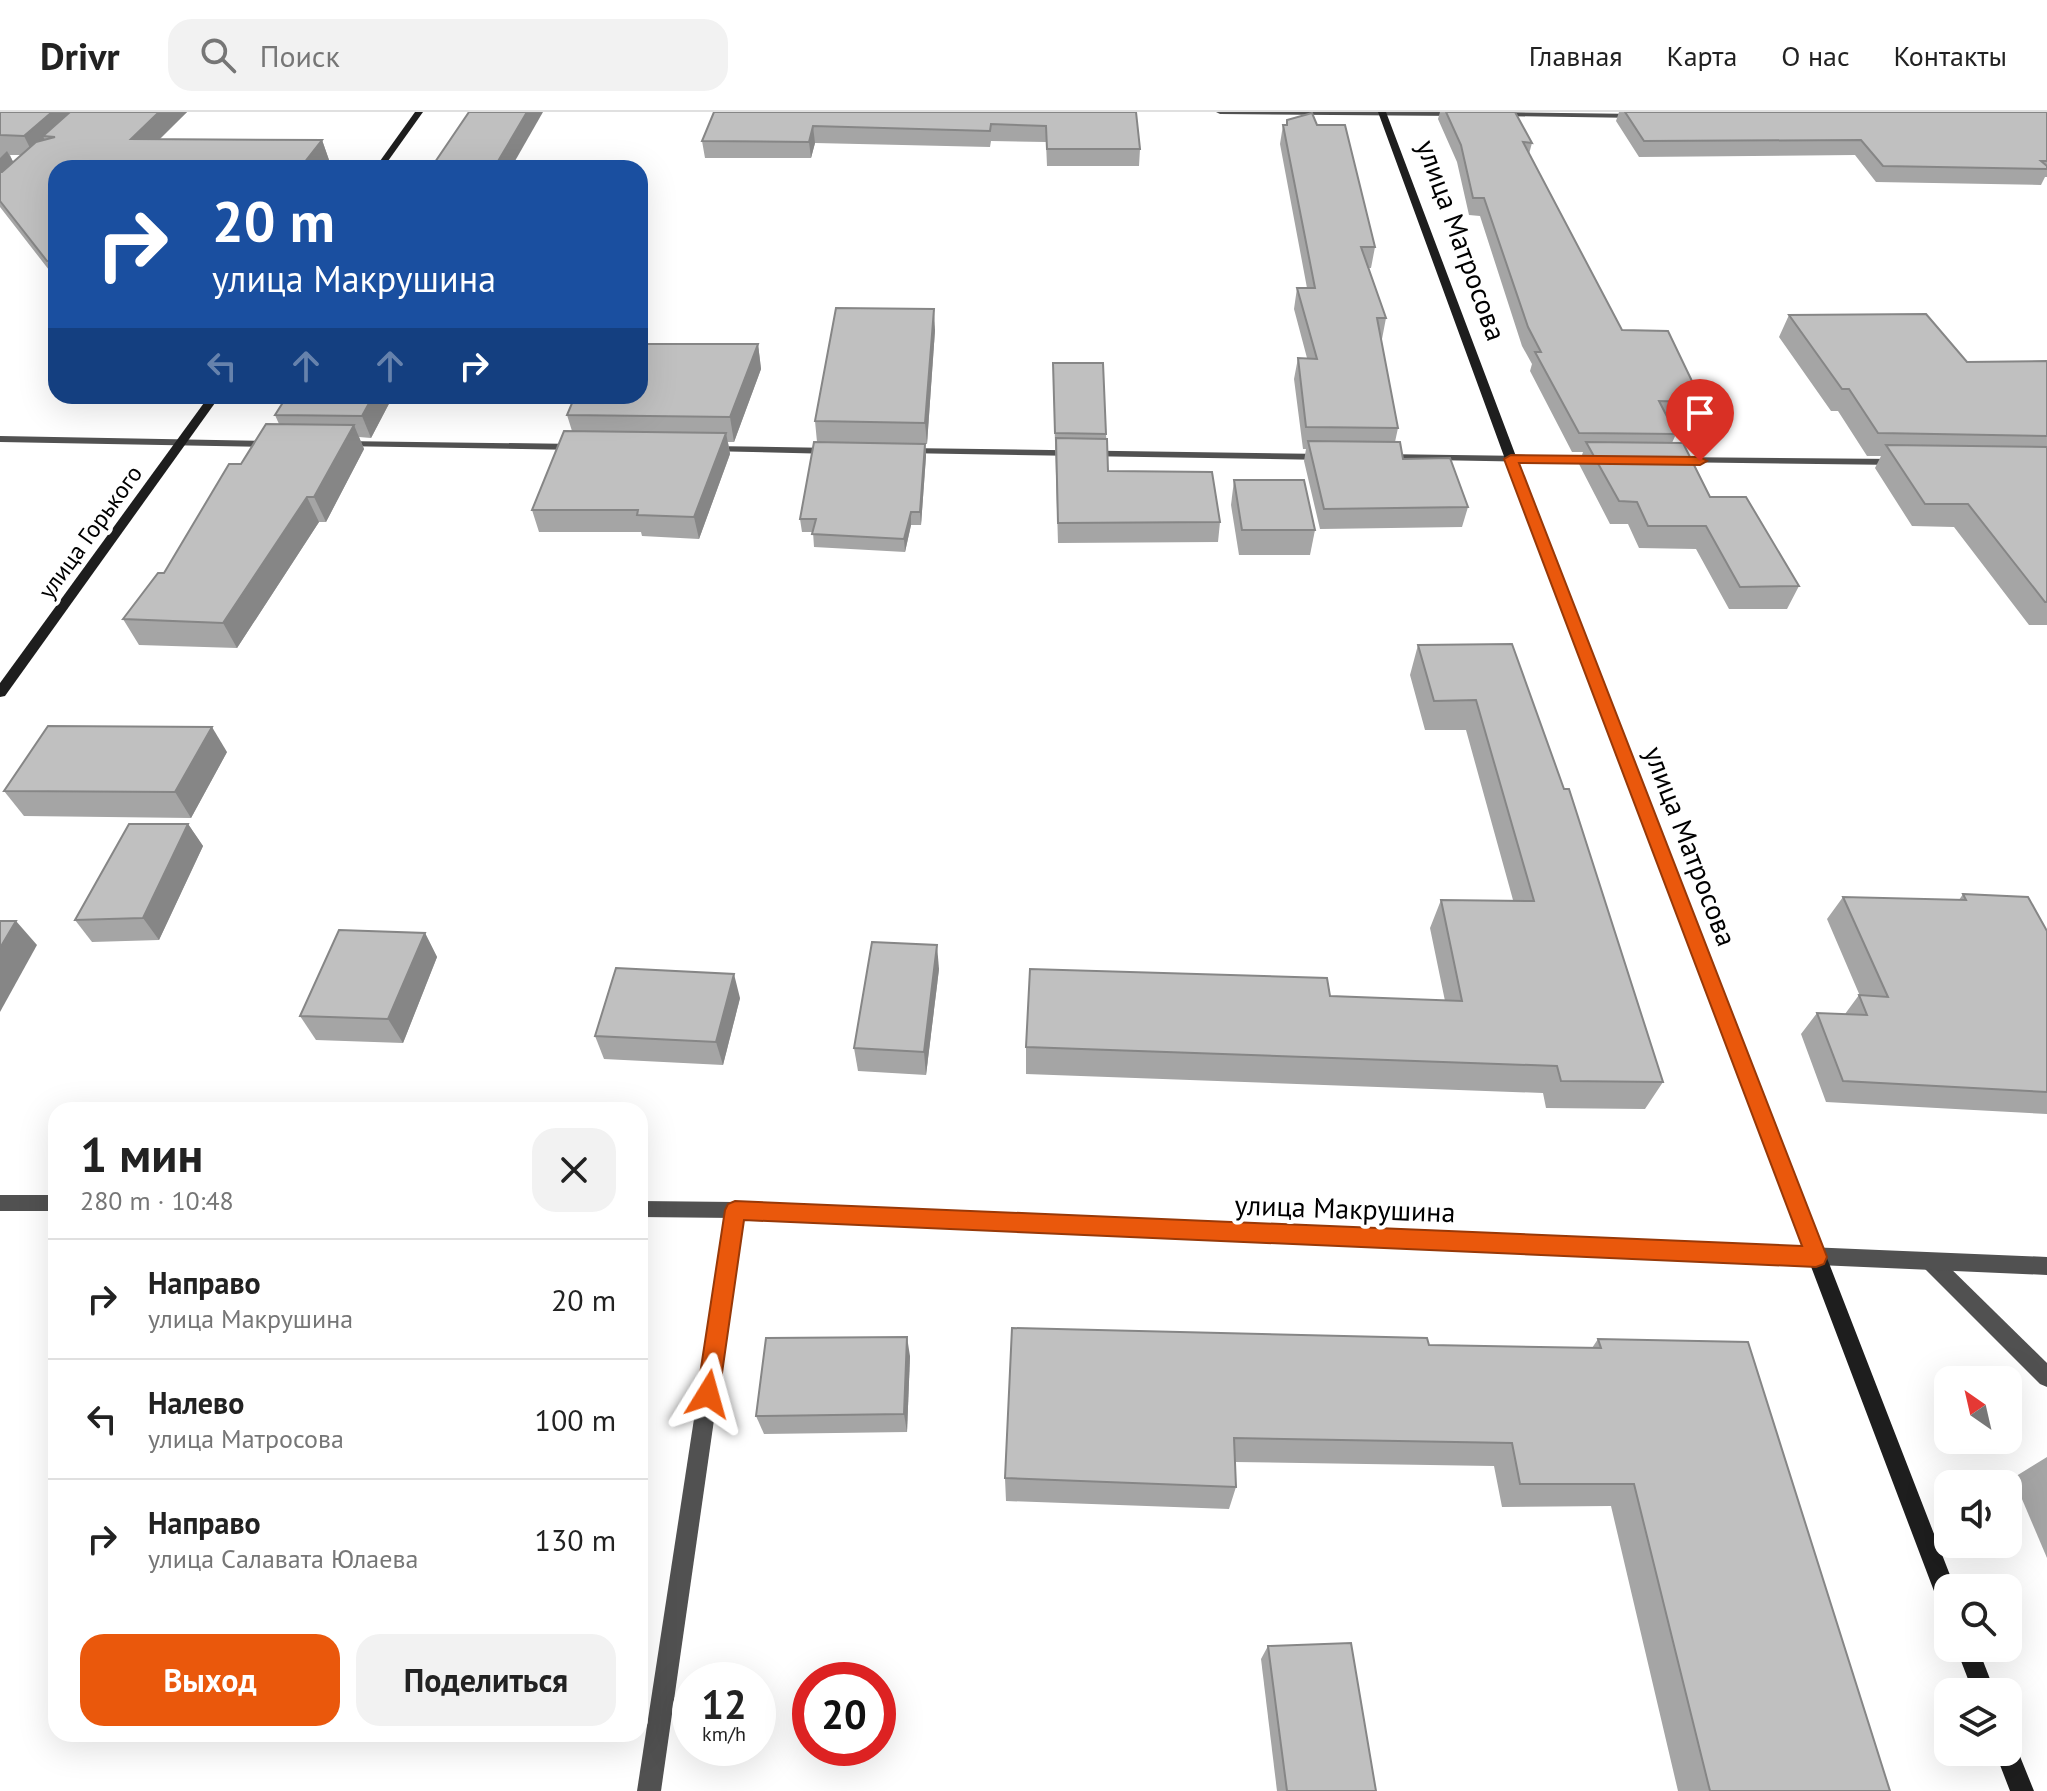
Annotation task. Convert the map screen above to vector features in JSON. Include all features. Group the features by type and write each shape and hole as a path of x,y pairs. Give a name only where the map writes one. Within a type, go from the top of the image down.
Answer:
{"street":[{"path":"385,160 419,112"},
{"path":"1220,112 1478,114"},
{"name":"улица Матросова","path":"1383,112 1511,459 1938,1574"},
{"path":"1493,114 1652,116"},
{"name":"улица Горького","path":"0,693 209,404"},
{"path":"0,439 293,444"},
{"path":"324,444 593,448"},
{"path":"704,449 846,451"},
{"path":"894,451 1337,457"},
{"path":"1368,457 1621,460"},
{"path":"1653,460 1905,463"},
{"path":"0,1203 48,1203"},
{"name":"улица Макрушина","path":"648,1209 735,1210 2047,1266"},
{"path":"649,1791 735,1210"},
{"path":"1932,1263 2047,1377"},
{"path":"2012,1766 2022,1791"}],"building":[{"path":"0,112 52,112 24,136 0,135"},
{"path":"70,112 159,112 131,139 322,140 306,160 48,160 47,261 0,201 0,172 36,142 55,137 43,136"},
{"path":"469,112 527,112 499,160 436,160"},
{"path":"714,112 1136,112 1140,149 1047,149 1046,126 991,124 990,131 813,126 809,142 702,141"},
{"path":"1446,112 1515,112 1532,143 1523,142 1622,330 1668,331 1702,402 1659,401 1676,434 1579,433 1535,352 1541,352 1528,327 1484,198 1473,198 1461,145"},
{"path":"1625,112 2047,112 2047,161 2041,161 2047,169 1883,166 1861,140 1644,141"},
{"path":"1312,113 1317,125 1345,125 1375,247 1361,247 1386,318 1377,318 1398,428 1306,427 1298,358 1317,359 1297,288 1315,288 1283,125 1287,125 1287,120"},
{"path":"836,308 934,309 925,423 815,421"},
{"path":"1926,314 1967,362 2047,361 2047,436 1878,433 1849,389 1842,389 1789,315"},
{"path":"648,344 758,344 730,417 567,415 572,404 648,404"},
{"path":"1053,363 1103,363 1106,434 1055,433"},
{"path":"282,404 369,404 362,416 275,415"},
{"path":"266,424 354,425 314,497 307,497 223,623 123,619 158,573 164,573 229,464 241,464"},
{"path":"564,431 726,433 694,517 637,515 638,510 532,510"},
{"path":"1056,438 1107,439 1108,471 1212,472 1220,522 1058,523"},
{"path":"1308,441 1400,442 1403,459 1450,458 1468,507 1324,509"},
{"path":"814,442 925,444 920,512 911,512 904,539 812,534 816,519 800,519"},
{"path":"1586,442 1683,443 1710,497 1746,497 1799,586 1740,587 1706,526 1648,526 1637,502 1619,501"},
{"path":"1886,445 2047,447 2047,602 1968,504 1925,504"},
{"path":"1234,480 1304,480 1315,530 1242,530"},
{"path":"1512,644 1564,789 1569,789 1663,1082 1561,1081 1557,1066 1026,1047 1030,969 1327,978 1330,996 1462,1001 1441,900 1534,901 1476,700 1434,701 1418,645"},
{"path":"48,726 212,727 175,792 4,791"},
{"path":"129,824 188,824 143,918 75,920"},
{"path":"1963,894 2028,897 2047,931 2047,1092 1843,1081 1817,1013 1867,1015 1859,995 1888,997 1843,897 1966,900"},
{"path":"0,921 16,921 0,948"},
{"path":"339,930 425,933 388,1019 300,1016"},
{"path":"872,942 937,945 924,1052 854,1048"},
{"path":"616,968 734,974 716,1042 595,1036"},
{"path":"1012,1328 1427,1338 1429,1345 1601,1348 1598,1339 1748,1342 1890,1791 1710,1791 1634,1484 1520,1484 1512,1443 1234,1438 1236,1487 1005,1478"},
{"path":"907,1337 904,1414 756,1416 766,1338"},
{"path":"1351,1643 1376,1791 1287,1791 1268,1646"}],"route":[{"path":"708,1394 735,1210 1816,1257 1511,459 1700,461"}]}
